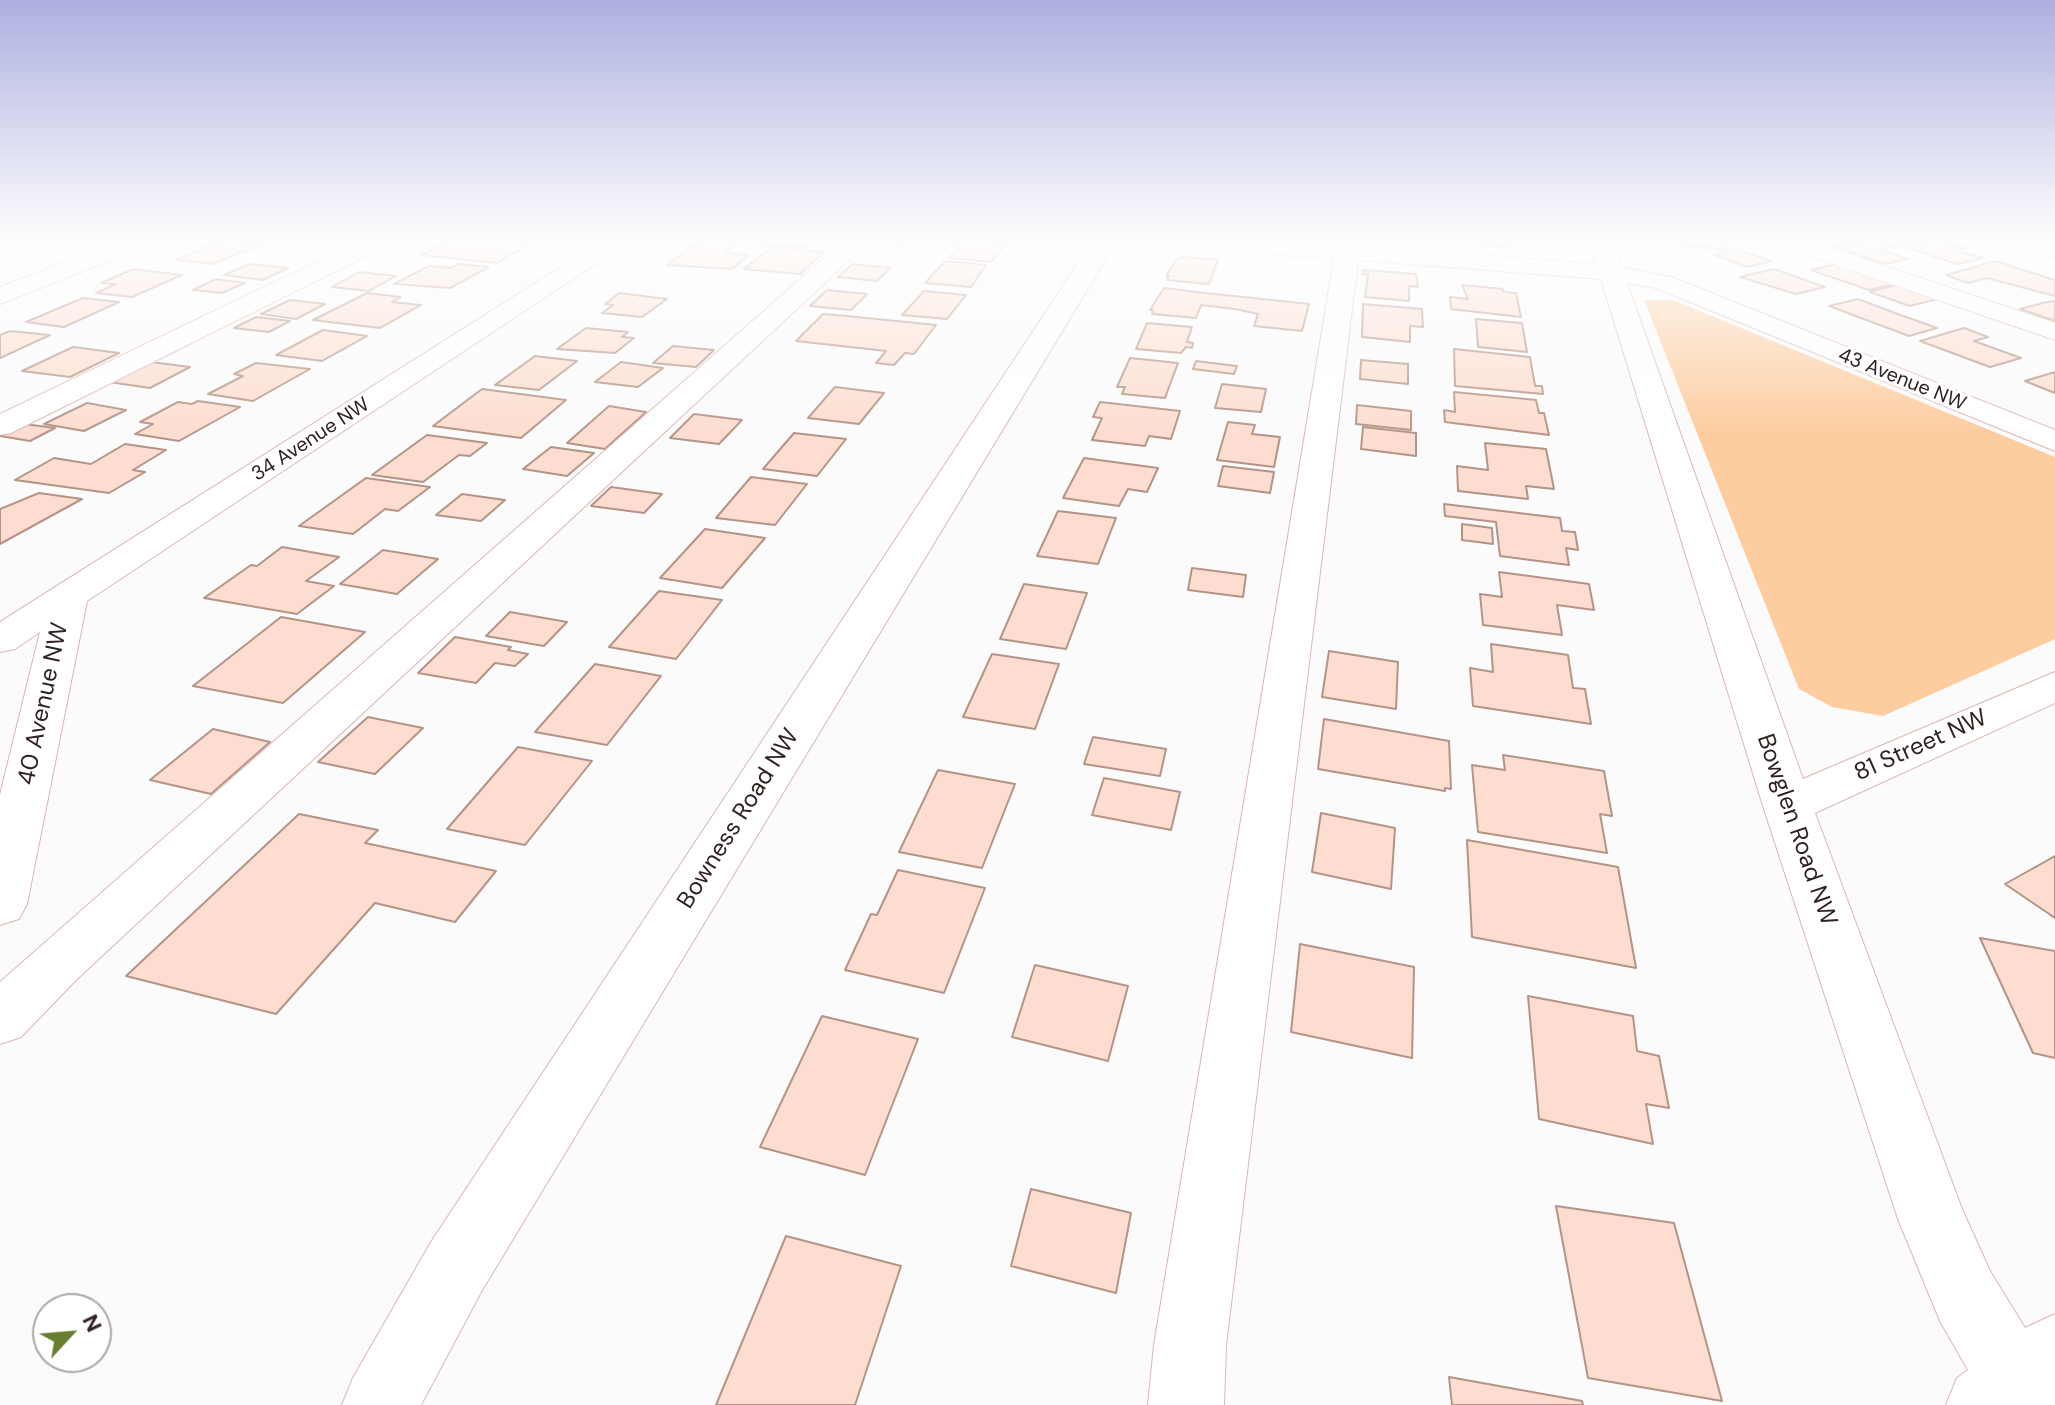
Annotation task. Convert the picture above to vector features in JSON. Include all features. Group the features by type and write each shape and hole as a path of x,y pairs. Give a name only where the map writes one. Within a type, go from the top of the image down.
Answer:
{"street":[{"path":"0,426 248,305"},
{"name":"34 Avenue NW","path":"0,640 520,305"},
{"path":"0,1019 68,953 787,305"},
{"name":"Bowness Road NW","path":"380,1405 456,1267 1065,305"},
{"path":"1186,1405 1190,1345 1340,305"},
{"name":"Bowglen Road NW","path":"1623,305 1787,806 1932,1219 1965,1296 2021,1386"},
{"name":"43 Avenue NW","path":"1718,305 2055,441"},
{"path":"1974,305 2055,332"},
{"name":"40 Avenue NW","path":"0,904 68,597"},
{"name":"81 Street NW","path":"1787,806 2055,686"}],"shaded area":[{"path":"1646,305 1684,305 2055,457 2055,639 1883,716 1832,707 1799,689"}],"building":[{"path":"67,305 113,305 64,327 26,322"},
{"path":"281,305 324,305 296,319 261,314"},
{"path":"344,305 421,305 380,328 313,320"},
{"path":"610,305 659,305 642,317 602,313 613,305"},
{"path":"812,305 856,305 851,310"},
{"path":"912,305 958,305 947,319 902,315"},
{"path":"1153,305 1309,305 1302,331 1254,326 1258,314 1235,309 1201,305 1196,318 1152,314 1153,310 1150,310"},
{"path":"1363,305 1422,309 1423,327 1410,326 1410,342 1362,337"},
{"path":"1451,305 1518,305 1521,317 1451,309"},
{"path":"1873,305 1937,328 1909,336 1829,306"},
{"path":"2055,305 2055,321 2020,309"},
{"path":"823,314 936,325 914,354 905,353 894,365 876,363 886,351 796,341"},
{"path":"256,317 290,321 269,332 234,328"},
{"path":"1476,319 1522,323 1527,352 1478,347"},
{"path":"1147,323 1192,327 1187,342 1193,343 1192,348 1186,347 1181,353 1136,349"},
{"path":"586,328 628,332 622,337 634,338 615,353 557,349"},
{"path":"1964,328 1988,337 1974,341 2021,358 1990,367 1920,341"},
{"path":"323,330 367,336 322,361 276,355"},
{"path":"10,331 50,335 0,358 0,335"},
{"path":"673,346 714,350 696,367 653,363"},
{"path":"73,347 119,353 70,377 22,371"},
{"path":"1454,349 1530,357 1535,386 1542,386 1543,394 1455,386"},
{"path":"535,356 577,361 539,390 495,385"},
{"path":"1130,358 1178,363 1165,398 1122,394 1125,387 1117,387"},
{"path":"1361,360 1408,364 1408,384 1360,379"},
{"path":"1196,361 1237,366 1234,374 1193,369"},
{"path":"151,362 190,367 150,388 109,382"},
{"path":"621,362 663,368 638,387 595,382"},
{"path":"256,363 310,369 253,401 208,394 243,376 234,374"},
{"path":"2055,372 2055,393 2025,381"},
{"path":"1222,384 1266,389 1261,412 1215,408"},
{"path":"835,387 884,393 859,424 808,418"},
{"path":"482,389 566,400 521,438 433,426"},
{"path":"1454,392 1536,400 1539,413 1544,413 1549,435 1445,422 1444,410 1455,412"},
{"path":"198,401 240,407 179,441 135,434 153,424 140,422 178,402 192,404"},
{"path":"1100,402 1180,411 1171,439 1149,436 1145,446 1092,440 1102,418 1093,417"},
{"path":"87,403 126,410 84,431 44,424"},
{"path":"1357,405 1411,411 1411,430 1356,424"},
{"path":"609,406 646,412 605,449 567,443"},
{"path":"694,414 742,420 719,444 670,438"},
{"path":"1228,422 1255,425 1252,434 1280,437 1274,467 1217,460"},
{"path":"24,424 55,428 30,441 0,436"},
{"path":"1363,427 1416,433 1416,456 1361,449"},
{"path":"794,433 846,439 817,476 763,469"},
{"path":"427,435 487,443 470,456 459,455 423,482 372,475"},
{"path":"1485,443 1546,449 1554,489 1526,486 1528,499 1458,491 1457,466 1488,470"},
{"path":"125,444 166,450 133,470 145,472 109,493 15,480 54,458 91,464"},
{"path":"551,447 594,453 567,476 523,469"},
{"path":"1084,458 1158,468 1147,492 1128,489 1119,506 1063,498"},
{"path":"1223,466 1274,472 1270,493 1218,486"},
{"path":"751,477 807,484 775,525 716,518"},
{"path":"366,478 430,487 398,511 385,509 353,534 299,526"},
{"path":"611,487 662,494 644,513 591,506"},
{"path":"39,493 82,499 0,544 0,509"},
{"path":"462,494 505,500 481,521 436,515"},
{"path":"1444,504 1560,518 1562,531 1575,532 1578,550 1566,548 1569,565 1500,556 1496,522 1445,516"},
{"path":"1058,511 1116,518 1098,564 1037,556"},
{"path":"1462,524 1492,528 1493,544 1462,540"},
{"path":"705,529 765,538 722,588 660,578"},
{"path":"282,547 339,557 306,581 334,586 297,614 204,598 251,565 257,566"},
{"path":"383,550 438,559 397,594 340,584"},
{"path":"1192,568 1246,575 1243,597 1188,590"},
{"path":"1499,572 1589,584 1594,610 1557,605 1562,635 1483,625 1480,594 1502,597"},
{"path":"1024,584 1087,593 1066,649 1000,639"},
{"path":"659,591 722,600 676,659 609,647"},
{"path":"510,612 567,622 544,646 486,636"},
{"path":"281,617 365,632 283,703 193,686"},
{"path":"455,637 511,647 508,650 528,654 515,666 495,663 476,683 418,673"},
{"path":"1491,644 1568,655 1573,688 1585,689 1591,724 1473,706 1470,668 1493,672"},
{"path":"1329,651 1398,662 1396,709 1322,697"},
{"path":"992,654 1059,664 1035,729 963,717"},
{"path":"595,664 661,676 607,745 535,732"},
{"path":"368,717 423,728 375,774 318,762"},
{"path":"1324,719 1449,741 1451,789 1445,788 1445,791 1318,769"},
{"path":"213,729 270,742 211,794 150,780"},
{"path":"1093,737 1166,749 1160,776 1084,764"},
{"path":"518,747 592,761 525,845 447,829"},
{"path":"1503,755 1604,771 1612,816 1600,814 1607,853 1478,832 1472,765 1505,770"},
{"path":"938,770 1015,784 982,868 899,852"},
{"path":"1104,778 1180,792 1171,830 1092,815"},
{"path":"1321,813 1395,828 1391,889 1312,872"},
{"path":"299,814 378,830 365,843 496,871 455,922 375,903 276,1014 126,976"},
{"path":"1467,840 1618,867 1636,968 1472,937"},
{"path":"2055,856 2055,918 2005,884"},
{"path":"898,870 985,888 944,993 845,970 871,914 877,915"},
{"path":"1980,938 2055,951 2055,1058 2033,1053"},
{"path":"1300,944 1414,967 1412,1058 1291,1032"},
{"path":"1035,965 1128,986 1108,1061 1012,1037"},
{"path":"1528,996 1633,1016 1637,1051 1659,1056 1669,1108 1646,1104 1653,1144 1539,1119"},
{"path":"822,1016 918,1039 865,1175 760,1147"},
{"path":"1031,1189 1131,1213 1116,1293 1011,1266"},
{"path":"1556,1206 1674,1223 1722,1401 1588,1378"},
{"path":"786,1236 901,1266 855,1405 716,1405"},
{"path":"1449,1377 1582,1401 1583,1405 1452,1405"}]}
